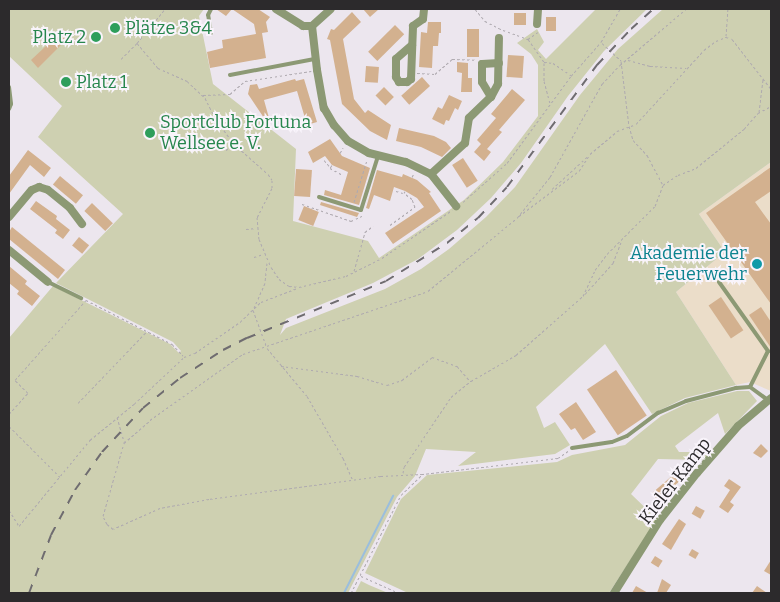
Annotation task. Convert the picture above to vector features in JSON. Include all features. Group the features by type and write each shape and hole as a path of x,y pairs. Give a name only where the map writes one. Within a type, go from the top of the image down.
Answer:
{"street":[{"path":"276,9 303,26 312,26 331,9"},
{"path":"412,45 396,59 396,78 399,82 408,82 412,79 414,26 423,18 424,9"},
{"path":"538,9 538,24"},
{"path":"312,26 316,70 324,108 334,125 348,141 369,153 412,164 431,174 456,206"},
{"path":"431,174 465,143 469,118 491,97 498,84 499,38"},
{"path":"491,97 482,82 482,64 499,63"},
{"path":"9,217 32,190 39,187 48,190 70,208 82,224"},
{"path":"9,250 48,282"},
{"name":"Kieler Kamp","path":"614,593 660,520 696,473 738,426 770,399"}],"lane":[{"path":"211,9 208,15 211,33"},
{"path":"230,75 315,59"},
{"path":"9,87 11,104 9,109"},
{"path":"320,197 360,210 378,156"},
{"path":"48,282 81,298"},
{"path":"719,282 768,351 750,387"},
{"path":"572,448 612,442 627,436 658,413 686,401 736,388 750,387 770,399"}],"path":[{"path":"121,59 165,9"},
{"path":"475,9 485,21 528,39 544,62 544,81 550,104"},
{"path":"9,510 20,526 90,440 116,416 134,404 184,357 208,345 261,302 299,287 354,272 382,258 414,237 491,178 507,163 571,76 601,42 620,9"},
{"path":"517,218 550,177 602,84 620,65 686,9"},
{"path":"726,37 728,9"},
{"path":"528,39 538,32 538,24"},
{"path":"124,443 150,420 243,354 267,348 428,291 547,193 617,131 636,124 704,50 726,37 732,39 771,89"},
{"path":"601,42 613,54 618,56 621,61 629,126 633,140 647,155 663,186"},
{"path":"137,43 158,68 187,81 202,95 234,144 268,174 272,180 272,188 257,217 257,228 264,253 279,279 289,286 299,287"},
{"path":"412,72 436,74 452,59 480,60"},
{"path":"627,60 650,66 686,68"},
{"path":"544,62 559,66 571,76"},
{"path":"202,95 230,94 245,81 316,70"},
{"path":"758,113 763,78"},
{"path":"583,296 595,270 606,254 655,206 663,186 678,176 696,168 744,129 758,113 771,106"},
{"path":"226,150 234,144"},
{"path":"352,208 369,153"},
{"path":"547,193 579,171 590,154"},
{"path":"324,160 330,168 341,174"},
{"path":"390,225 415,207 412,199 404,192 396,191"},
{"path":"302,204 351,221 364,215"},
{"path":"354,272 366,232 373,226"},
{"path":"246,229 257,228"},
{"path":"403,474 404,468 451,398 471,381 516,355 583,296 613,263 621,241"},
{"path":"254,257 264,253"},
{"path":"268,260 265,283 253,310 267,348 306,396 343,458 353,480"},
{"path":"81,298 172,344 184,357"},
{"path":"9,414 28,393 15,380 86,300"},
{"path":"78,403 147,331"},
{"path":"281,366 357,376 387,385 402,380 432,357 456,366 471,381"},
{"path":"116,416 124,443 103,516 107,524 113,529 160,508 209,499 403,474 423,474 558,458 572,448"},
{"path":"9,426 61,478"},
{"path":"352,593 400,495 423,474"},
{"path":"360,576 399,593"}],"shaded area":[{"path":"771,162 771,391 750,382 736,385 676,292 725,252 699,214"}],"green space":[{"path":"9,9 204,9 199,16 213,84 296,149 293,221 368,241 379,258 464,200 503,162 538,116 538,65 531,54 517,43 537,29 544,42 538,50 546,59 596,9 647,9 604,51 568,96 521,163 491,198 457,230 418,259 373,283 286,319 280,335 286,328 385,289 421,269 449,249 486,217 515,187 580,95 618,49 663,9 771,9 771,162 699,214 725,252 676,292 736,385 685,398 652,414 605,344 536,407 544,428 555,422 570,445 555,454 458,466 476,452 426,449 415,476 397,497 348,593 9,593 9,338 53,286 170,344 179,353 181,351 173,342 56,283 123,214 38,137 62,106 9,56"},
{"path":"737,391 749,391 757,401 725,434 718,413 675,446 679,452 710,452 704,460 658,459 631,494 657,519 609,593 408,593 365,573 401,499 427,475 557,462 572,455 625,445 661,416 688,403"},
{"path":"361,581 369,585 388,593 355,593"}],"building":[{"path":"216,9 232,9 226,16"},
{"path":"232,9 258,9 270,17 266,22 268,32 262,33 266,58 210,68 207,52 223,48 222,40 256,34 254,24"},
{"path":"363,9 379,9 370,17"},
{"path":"352,12 361,22 343,39 354,99 365,113 368,110 391,125 387,140 370,131 342,104 330,40 327,39 331,29 334,30"},
{"path":"514,13 526,13 526,25 514,25"},
{"path":"546,17 556,17 556,31 546,31"},
{"path":"428,22 441,22 438,46 433,46 432,68 419,67 421,32 427,33"},
{"path":"395,25 404,34 377,61 368,52"},
{"path":"467,29 479,29 479,57 467,57"},
{"path":"60,33 66,40 38,68 31,60"},
{"path":"508,55 524,56 522,78 506,77"},
{"path":"457,62 468,63 468,78 472,78 472,92 461,92 462,73 457,72"},
{"path":"366,66 379,67 378,83 365,82"},
{"path":"422,77 430,86 409,105 401,96"},
{"path":"295,79 296,81 304,79 317,122 307,125 297,91 264,100 269,118 264,118 248,94 250,85 257,84 259,89"},
{"path":"384,87 394,97 385,105 376,95"},
{"path":"512,89 525,100 499,130 502,132 487,149 491,152 484,161 474,152 481,144 477,140 496,118 491,114"},
{"path":"449,95 462,101 458,110 455,108 449,121 446,120 444,125 432,119 438,107 442,109"},
{"path":"399,128 434,136 446,142 451,148 442,157 421,147 396,141"},
{"path":"330,139 342,156 370,168 359,205 324,195 325,190 341,195 348,172 332,165 325,156 313,163 308,152"},
{"path":"28,150 51,168 44,177 30,165 9,194 9,176"},
{"path":"463,158 478,181 467,188 452,165"},
{"name":"Akademie der Feuerwehr","path":"771,167 771,191 755,202 771,224 771,304 706,213"},
{"path":"296,169 312,170 310,197 294,196"},
{"path":"377,170 402,177 403,174 417,180 431,192 429,193 441,211 393,244 385,233 424,207 417,198 394,187 390,201 374,195 369,209 366,208"},
{"path":"60,176 83,195 76,204 53,184"},
{"path":"36,201 57,216 56,219 70,230 63,239 55,233 57,230 30,209"},
{"path":"321,202 359,213 357,217 320,205"},
{"path":"92,203 113,223 105,231 84,211"},
{"path":"304,206 319,212 313,226 298,220"},
{"path":"12,227 65,270 58,279 9,239 9,232"},
{"path":"79,237 89,245 82,254 72,246"},
{"path":"9,266 27,281 25,284 40,296 32,306 17,294 19,291 9,283"},
{"path":"721,297 743,330 731,339 709,305"},
{"path":"761,307 771,322 771,348 749,315"},
{"path":"616,370 647,416 618,435 587,390"},
{"path":"576,402 596,432 583,440 575,428 571,430 559,414"},
{"path":"761,444 768,451 761,458 753,453"},
{"path":"673,475 679,482 658,500 652,493"},
{"path":"729,479 741,487 730,502 734,505 728,513 719,507 730,490 724,486"},
{"path":"696,506 705,511 700,519 692,514"},
{"path":"679,519 686,524 671,550 662,544"},
{"path":"692,549 699,553 695,559 688,555"},
{"path":"655,556 663,561 658,568 651,563"},
{"path":"771,560 771,575 764,571"},
{"path":"662,579 671,585 666,593 657,593"},
{"path":"636,586 648,593 632,593"},
{"path":"757,586 767,593 752,593"}],"waterway":[{"path":"344,593 393,496"}],"railway":[{"path":"29,593 51,535 75,490 102,452 143,408 180,378 223,350 247,338 386,281 447,243 478,218 507,187 597,65 653,9"}],"place":[{"name":"Plätze 3&4","path":"115,28"},
{"name":"Platz 2","path":"96,37"},
{"name":"Platz 1","path":"66,82"},
{"name":"Sportclub Fortuna Wellsee e. V.","path":"150,133"},
{"name":"Akademie der Feuerwehr","path":"757,264"}]}
